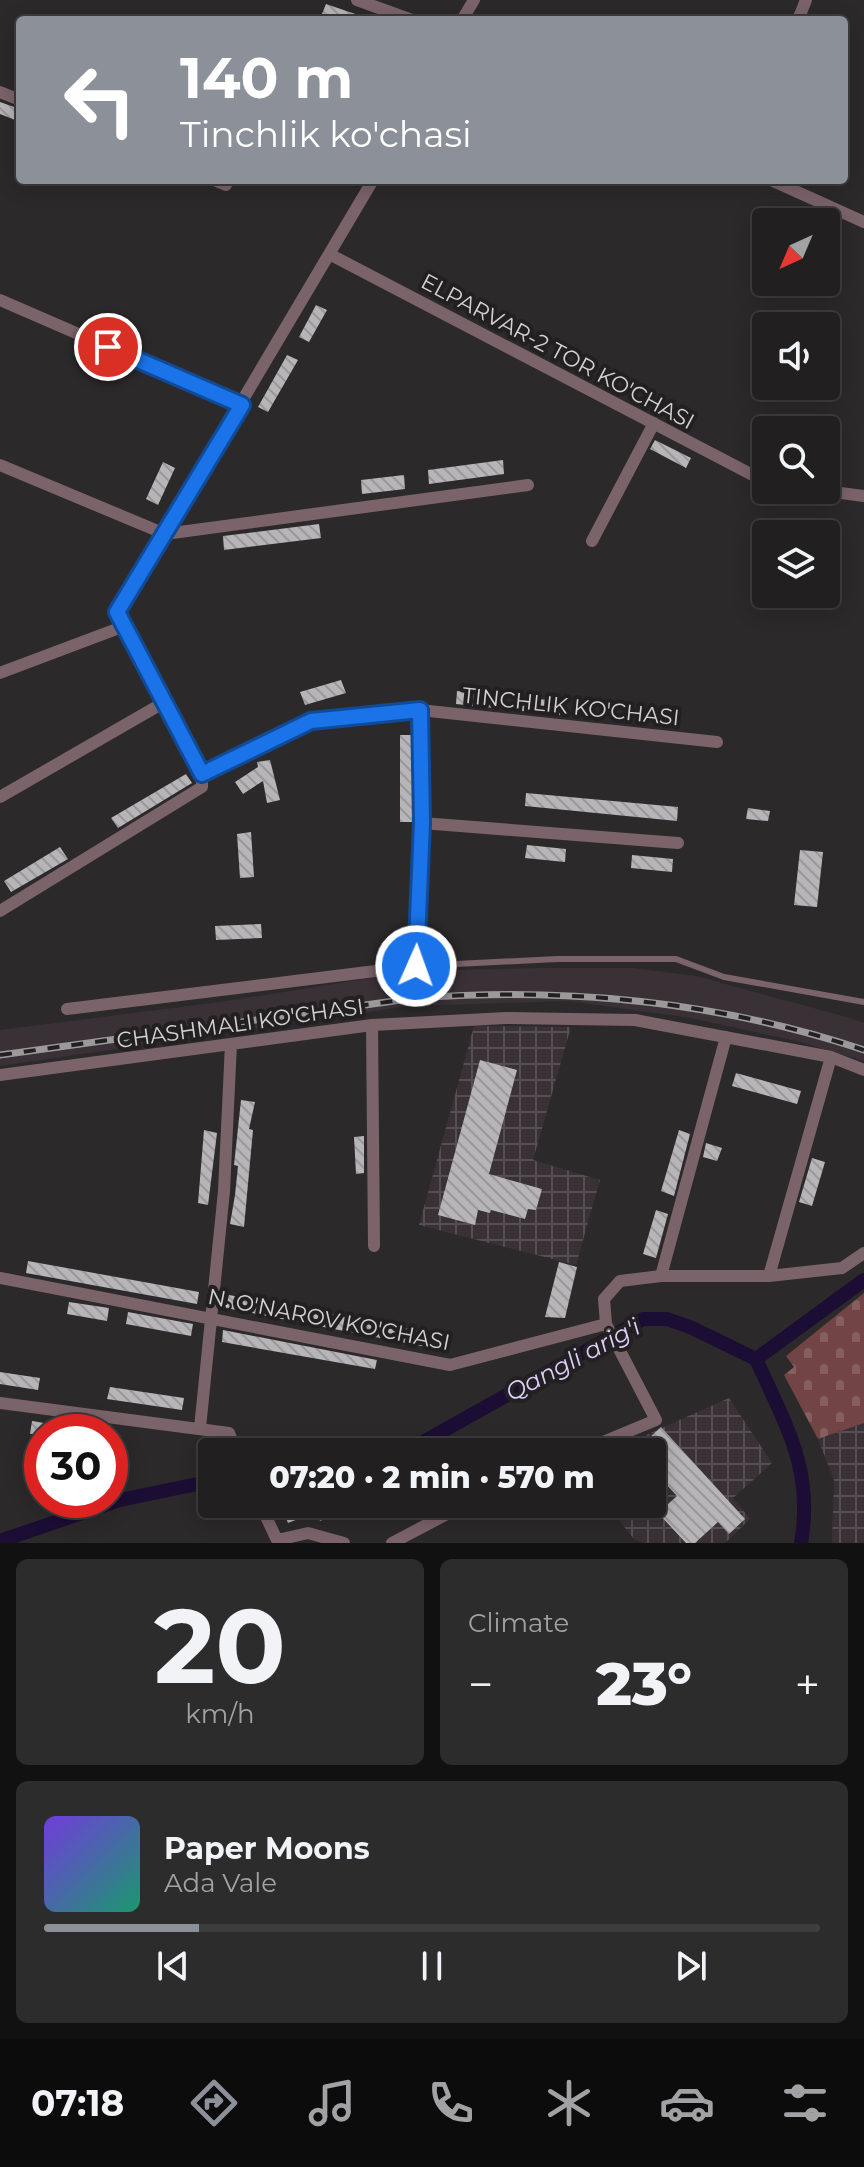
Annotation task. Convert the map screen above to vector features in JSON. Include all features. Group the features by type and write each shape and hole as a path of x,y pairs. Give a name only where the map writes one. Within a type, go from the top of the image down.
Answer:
{"street":[{"path":"357,0 401,16"},
{"path":"0,911 202,787 202,774 122,627 117,612 371,184"},
{"path":"780,184 864,222"},
{"name":"ELPARVAR-2 TOR KO'CHASI","path":"331,255 752,475"},
{"path":"0,300 242,405"},
{"path":"592,541 654,423"},
{"path":"0,465 165,534 528,485"},
{"path":"840,493 864,496"},
{"path":"0,673 122,627"},
{"path":"0,797 163,703"},
{"path":"67,1009 416,966 422,823 420,710"},
{"name":"TINCHLIK KO'CHASI","path":"202,774 311,721 420,710 717,742"},
{"path":"422,823 678,843"},
{"name":"CHASHMALI KO'CHASI","path":"0,1075 372,1025 442,1019 635,1020 831,1057 864,1070"},
{"path":"372,1025 374,1246"},
{"path":"661,1276 726,1037"},
{"path":"200,1428 214,1318 231,1044"},
{"path":"769,1276 831,1057"},
{"path":"613,1438 656,1420 606,1324 604,1299 620,1281 661,1276 769,1276 842,1268 864,1253"},
{"name":"N. O'NAROV KO'CHASI","path":"0,1278 450,1365 606,1324"},
{"path":"0,1403 200,1428 229,1433 231,1438"},
{"path":"265,1518 274,1542 308,1533 344,1543"},
{"path":"392,1543 439,1518"}],"lane":[{"path":"416,966 557,959 676,959 724,977 864,1002"}],"shaded area":[{"path":"632,968 696,976 850,1018 864,1023 864,1061 796,1041 691,1018 569,1001 409,1006 0,1066 0,1030 227,1001 415,971"},
{"path":"474,1026 571,1027 533,1160 600,1180 576,1265 419,1225"},
{"path":"729,1398 772,1463 733,1498 750,1519 725,1543 643,1543 634,1539 617,1518 666,1518 666,1438 639,1438"},
{"path":"864,1423 864,1543 832,1543 834,1480 818,1439"}],"green space":[{"path":"864,1293 864,1423 818,1439 784,1375 794,1367 786,1356"}],"building":[{"path":"326,4 361,16 328,16 322,14"},
{"path":"0,102 16,108 16,120 0,114"},
{"path":"316,305 327,310 309,342 299,337"},
{"path":"287,355 298,360 268,412 258,407"},
{"path":"655,440 691,458 686,468 650,449"},
{"path":"503,460 504,474 429,484 428,470"},
{"path":"163,462 175,468 158,505 146,499"},
{"path":"404,475 405,489 362,494 361,480"},
{"path":"319,524 321,538 224,550 223,536"},
{"path":"341,680 346,693 305,705 300,692"},
{"path":"457,691 496,695 495,708 456,704"},
{"path":"517,697 561,701 560,715 515,710"},
{"path":"400,735 411,735 413,822 400,822"},
{"path":"270,760 280,800 267,803 263,781 243,794 235,782 258,767 257,762"},
{"path":"186,774 192,783 118,828 111,818"},
{"path":"526,793 678,807 677,821 525,806"},
{"path":"748,808 770,811 768,821 746,819"},
{"path":"251,832 254,877 240,878 237,834"},
{"path":"527,845 566,849 565,862 525,858"},
{"path":"60,847 68,859 11,892 4,881"},
{"path":"800,850 823,852 817,907 794,905"},
{"path":"632,855 673,859 672,872 631,868"},
{"path":"261,924 262,938 216,940 215,926"},
{"path":"480,1060 517,1070 489,1174 542,1189 536,1210 528,1209 525,1219 491,1210 490,1213 478,1210 475,1225 438,1215"},
{"path":"736,1073 801,1091 797,1104 732,1086"},
{"path":"241,1100 255,1102 249,1129 253,1130 244,1227 230,1224 238,1166 234,1165"},
{"path":"204,1130 217,1133 208,1205 198,1203"},
{"path":"679,1130 690,1134 674,1196 661,1191"},
{"path":"364,1136 364,1173 356,1174 354,1137"},
{"path":"706,1143 722,1148 717,1161 703,1157"},
{"path":"812,1158 825,1162 812,1206 799,1202"},
{"path":"656,1210 668,1214 656,1258 643,1254"},
{"path":"28,1261 199,1292 197,1304 26,1273"},
{"path":"559,1262 577,1267 565,1318 545,1317"},
{"path":"229,1295 440,1335 437,1349 226,1308"},
{"path":"69,1302 109,1308 107,1321 67,1314"},
{"path":"128,1312 193,1324 191,1336 126,1324"},
{"path":"223,1330 377,1360 375,1369 222,1342"},
{"path":"0,1372 40,1378 38,1390 0,1384"},
{"path":"110,1387 184,1398 182,1410 107,1399"},
{"path":"661,1427 745,1519 729,1534 718,1522 695,1543 686,1543 663,1518 666,1518 666,1506 677,1496 666,1484 666,1438 649,1438"}],"waterway":[{"path":"756,1359 864,1280"},
{"name":"Qangli arig'i","path":"430,1438 643,1319 667,1319 756,1359 786,1426 800,1469 804,1492 801,1543"},
{"name":"Qangli arig'i","path":"0,1541 120,1500 198,1484"}],"railway":[{"path":"0,1055 416,998 473,995 586,997 698,1009 809,1033 864,1050"}],"route":[{"path":"108,347 242,405 117,612 122,627 202,774 311,721 420,710 422,823 416,966"}]}
